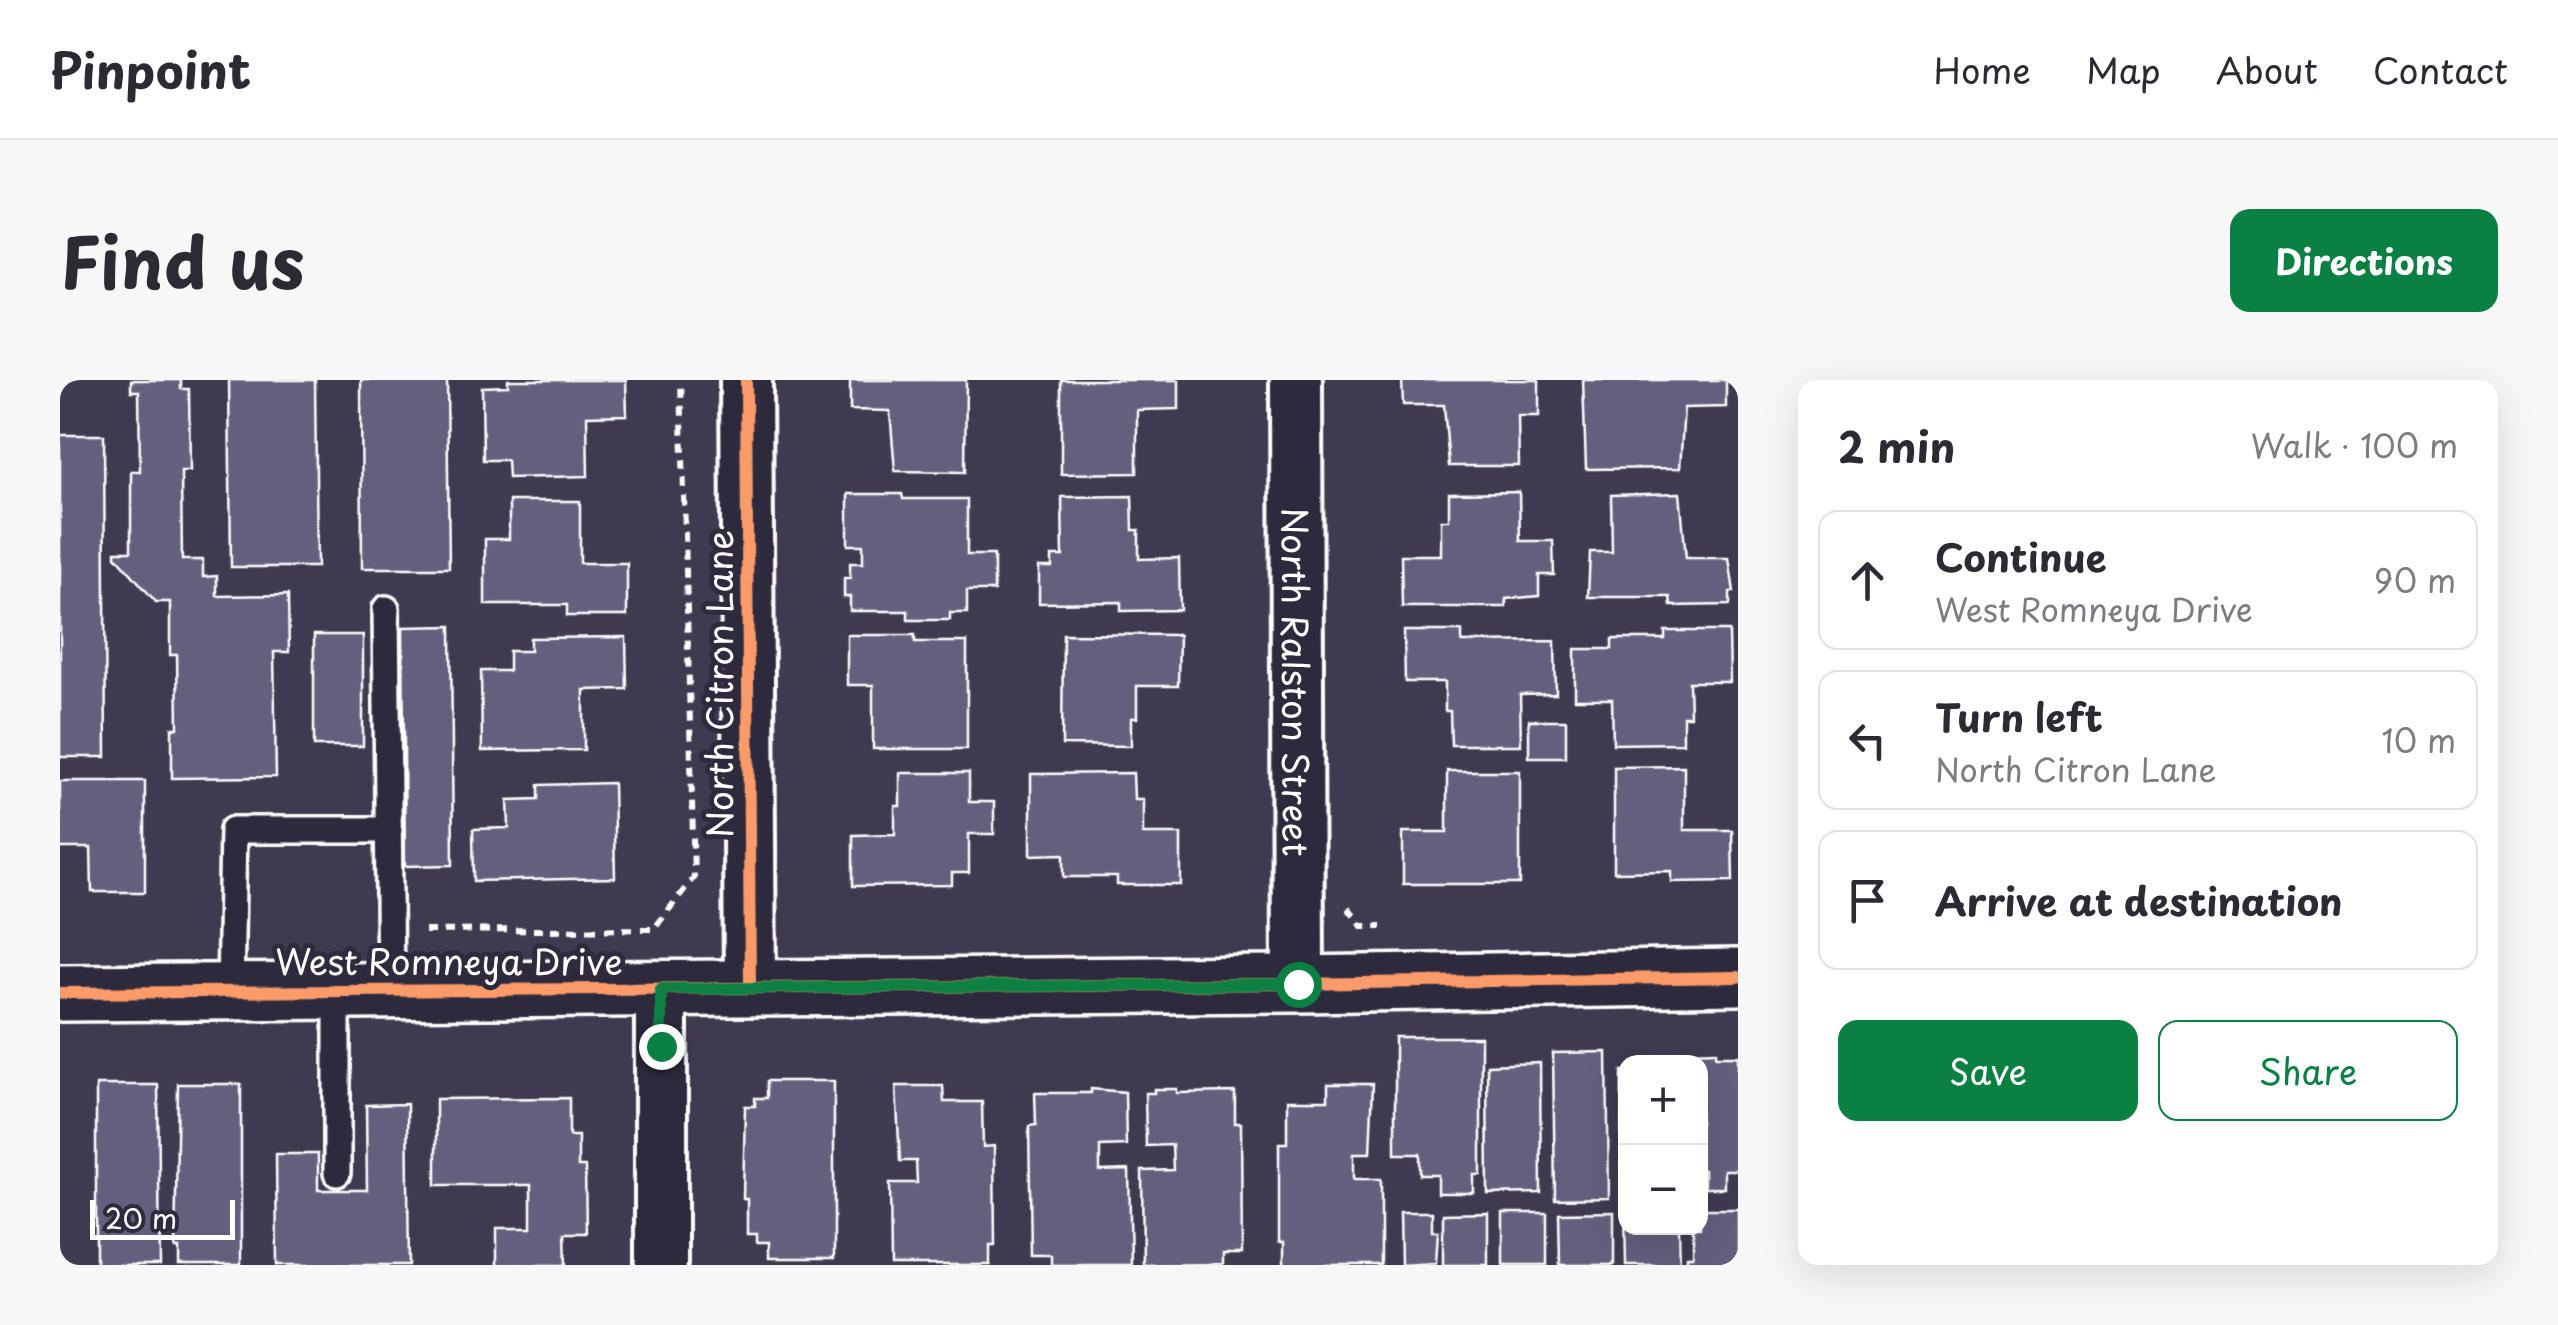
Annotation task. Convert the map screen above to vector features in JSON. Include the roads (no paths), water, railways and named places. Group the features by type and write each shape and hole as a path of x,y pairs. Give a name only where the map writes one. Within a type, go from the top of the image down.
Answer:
{"street":[{"name":"North Citron Lane","path":"746,380 750,988"},
{"name":"North Ralston Street","path":"1296,380 1298,984"},
{"name":"West Romneya Drive","path":"60,993 1738,977"},
{"path":"661,989 661,1265"}],"lane":[{"path":"386,609 390,991"},
{"path":"230,992 232,830 388,830"},
{"path":"336,990 337,1173"}]}
